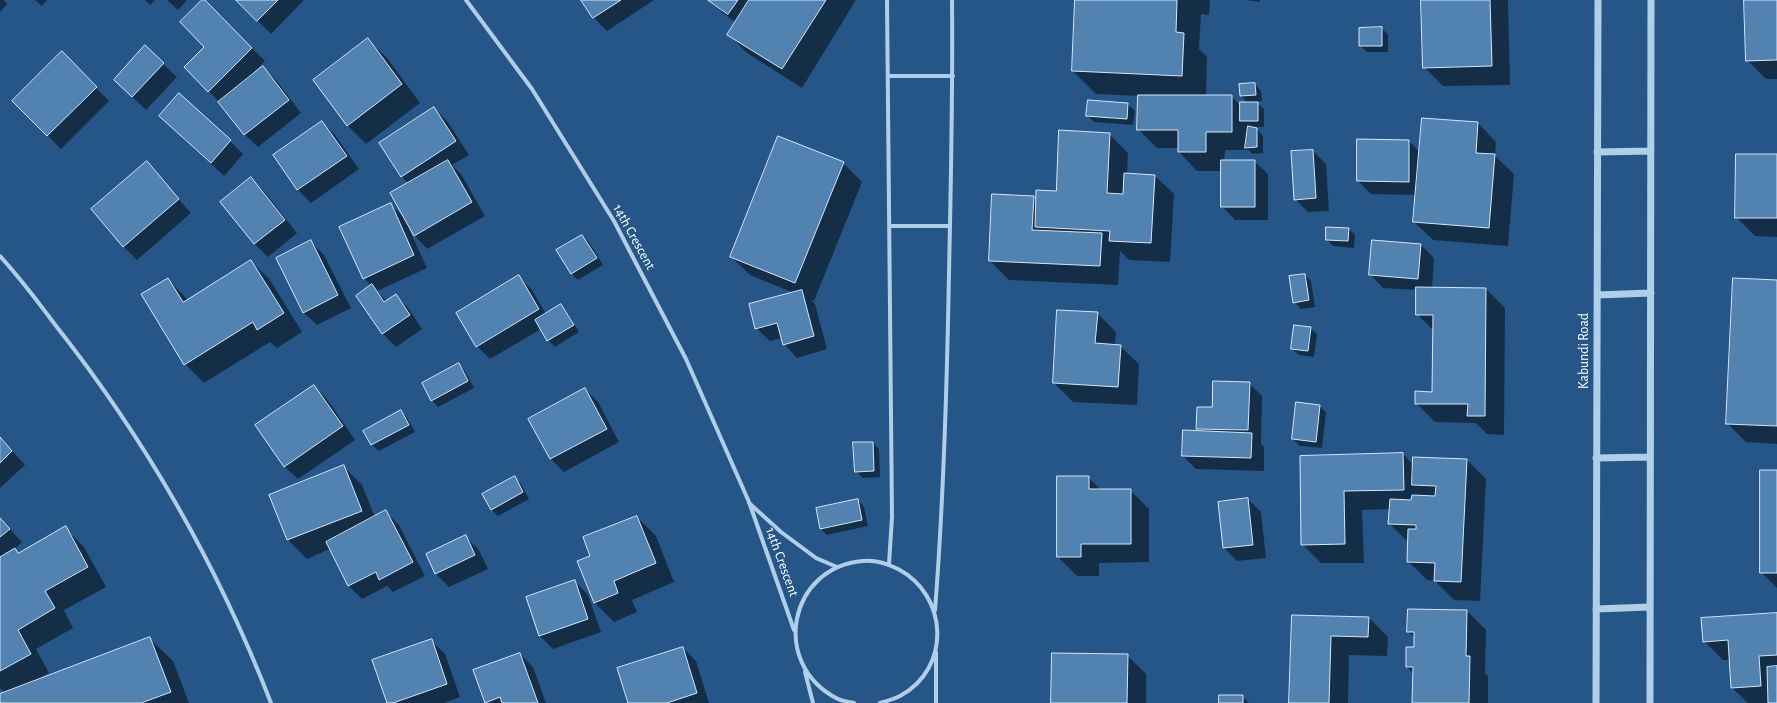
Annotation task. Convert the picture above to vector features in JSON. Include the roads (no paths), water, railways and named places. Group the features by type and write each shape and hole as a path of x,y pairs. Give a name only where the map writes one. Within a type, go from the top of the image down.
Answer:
{"street":[{"name":"14th Crescent","path":"466,0 532,89 614,222 686,360 749,502 794,630"},
{"path":"887,0 892,517 889,564"},
{"path":"934,610 940,544 945,439 953,76 952,0"},
{"name":"Kabundi Road","path":"1596,703 1598,0"},
{"path":"1650,703 1651,0"},
{"path":"888,76 953,76"},
{"path":"1597,152 1651,151"},
{"path":"889,226 950,226"},
{"path":"0,256 84,360 147,454 203,551 251,652 271,703"},
{"path":"1597,295 1651,294"},
{"path":"1596,458 1650,457"},
{"name":"14th Crescent","path":"749,502 781,532 816,558 837,567"},
{"path":"813,703 805,671 797,651 794,630 801,604 815,582 837,567 863,560 889,564 909,574 924,590 934,610 938,628 936,647 936,703"},
{"path":"1596,608 1650,607"},
{"path":"880,703 900,696 917,683 930,665 936,647"},
{"path":"805,671 819,687 837,699 854,703"}]}
